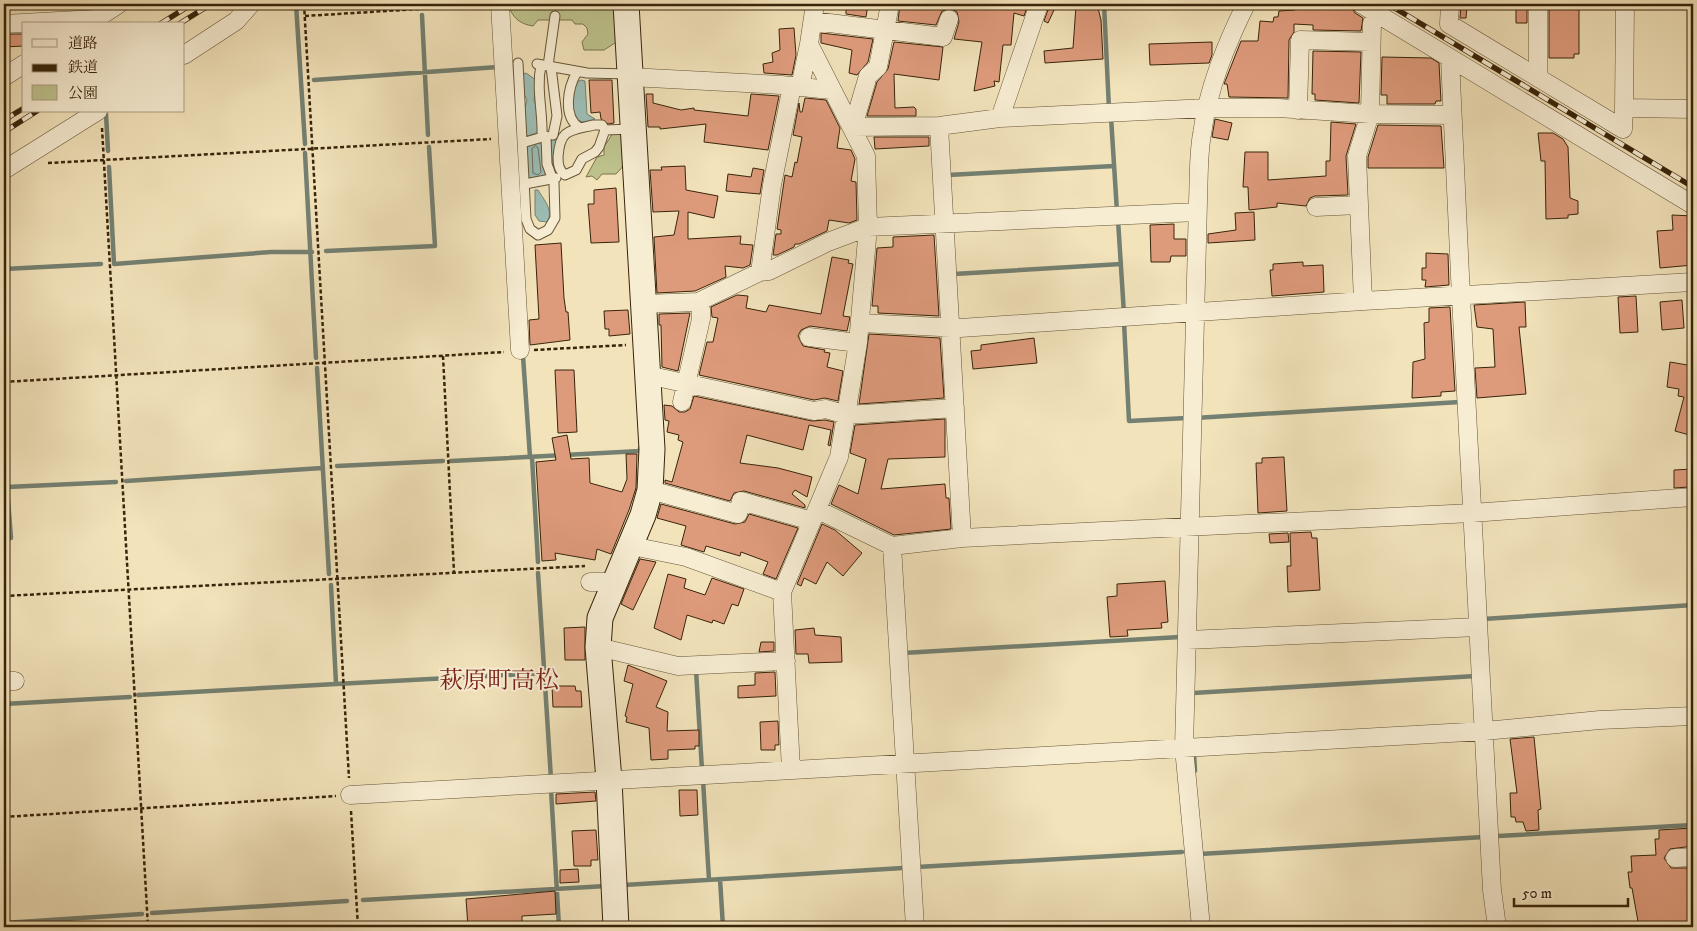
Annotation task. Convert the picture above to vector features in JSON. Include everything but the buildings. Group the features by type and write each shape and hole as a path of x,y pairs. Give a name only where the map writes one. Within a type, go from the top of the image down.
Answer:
{"street":[{"path":"34,22 94,18 119,4"},
{"path":"185,54 236,21 251,4"},
{"path":"500,4 518,140 520,350"},
{"path":"616,927 609,780 598,647 600,618 614,570 650,490 652,449 626,4"},
{"path":"852,127 868,76 878,67 890,4"},
{"path":"1000,118 1039,4"},
{"path":"1200,927 1184,748 1197,212 1202,134 1207,108 1221,58 1246,4"},
{"path":"1361,4 1693,206"},
{"path":"1450,4 1449,24 1623,128 1625,4"},
{"path":"1538,4 1538,77"},
{"path":"760,272 772,185 796,87 809,44 814,12 886,29 943,37 949,19"},
{"path":"1362,301 1357,156 1370,114 1372,24 1378,14"},
{"path":"4,24 22,23"},
{"path":"1298,110 1300,40 1371,42"},
{"path":"791,770 782,592 839,457 858,343 868,227 866,156 809,44"},
{"path":"1450,58 1492,890 1497,927"},
{"path":"4,77 22,65"},
{"path":"630,76 831,90"},
{"path":"852,127 939,126 1000,118 1207,108 1452,115"},
{"path":"1624,108 1693,109"},
{"path":"8,167 100,116"},
{"path":"939,126 962,538"},
{"path":"1316,207 1359,205"},
{"path":"643,304 698,302 760,272 769,271 828,242 868,227 945,225 1197,212"},
{"path":"860,323 951,327 1362,301 1461,297 1594,286 1693,282"},
{"path":"682,402 700,319 701,309 698,302"},
{"path":"809,338 858,343"},
{"path":"647,375 814,411 826,409 847,415 956,408"},
{"path":"650,490 738,514 741,501 815,516 892,546 962,538 1472,513 1693,497"},
{"path":"892,546 915,927"},
{"path":"614,570 686,557 782,592"},
{"path":"1187,640 1478,627"},
{"path":"598,647 678,666 786,661"},
{"path":"350,795 1485,732 1600,720 1693,716"},
{"path":"1675,858 1693,857"}],"lane":[{"path":"555,16 538,94 542,118 551,136 560,140 558,161 562,172"},
{"path":"518,63 518,140 525,184 526,219 530,229 538,235 548,230 555,218 555,194 546,164 557,116 544,66"},
{"path":"544,66 577,72 630,76"},
{"path":"577,72 569,88 568,99 572,118 580,128"},
{"path":"518,140 551,136 580,128 602,125 605,130"},
{"path":"605,130 632,129"},
{"path":"562,172 571,174 576,170 582,159 595,152 599,147 605,130"},
{"path":"525,184 552,180 562,172"}],"path":[{"path":"304,4 323,362 358,927"},
{"path":"305,16 500,4"},
{"path":"100,116 148,927"},
{"path":"8,167 311,148 518,140"},
{"path":"4,382 645,344"},
{"path":"443,356 454,572"},
{"path":"4,596 604,565 614,570"},
{"path":"4,817 350,795"}],"green space":[{"path":"508,4 618,4 618,41 604,50 584,50 582,42 588,34 587,28 583,24 575,24 572,20 538,20 533,26 524,24 512,13"},
{"path":"613,133 626,136 626,163 616,174 602,174 597,180 592,176 586,177 597,157 604,155 604,147"}],"water":[{"path":"526,73 536,80 534,101 537,107 539,132 528,136 525,135 524,111 527,100 523,92 521,75"},
{"path":"581,80 585,81 587,114 595,119 583,122 576,120 571,98 573,87"},
{"path":"552,138 557,143 556,169 554,172 552,170 550,148"},
{"path":"543,139 547,174 545,178 531,179 528,176 527,147 529,144"},
{"path":"535,190 538,190 549,209 547,222 539,221 535,215"}],"waterway":[{"path":"296,4 305,144"},
{"path":"1104,4 1109,109"},
{"path":"422,15 428,135"},
{"path":"314,80 498,67"},
{"path":"106,114 108,151"},
{"path":"1111,117 1117,212"},
{"path":"326,251 435,246 429,147"},
{"path":"305,153 316,358"},
{"path":"948,175 1114,166"},
{"path":"109,167 114,264 271,252 312,252"},
{"path":"1118,220 1124,314"},
{"path":"4,269 101,264"},
{"path":"954,274 1121,264"},
{"path":"1124,322 1129,421 1187,418"},
{"path":"523,356 530,457"},
{"path":"317,368 329,574"},
{"path":"1195,418 1460,402"},
{"path":"451,461 640,451 640,448"},
{"path":"532,457 538,562"},
{"path":"337,466 443,461"},
{"path":"126,481 322,468"},
{"path":"4,538 11,538 7,487 116,482"},
{"path":"538,573 551,779"},
{"path":"138,695 336,684 331,585"},
{"path":"1483,619 1693,605"},
{"path":"903,653 1180,637"},
{"path":"696,670 702,770"},
{"path":"336,684 545,673"},
{"path":"1193,693 1476,676"},
{"path":"4,704 130,697"},
{"path":"1194,752 1195,771"},
{"path":"703,780 709,880"},
{"path":"551,789 559,927"},
{"path":"1498,836 1693,825"},
{"path":"1200,854 1484,837"},
{"path":"917,867 1182,852"},
{"path":"624,885 903,868"},
{"path":"720,879 723,927"},
{"path":"363,900 606,886"},
{"path":"152,913 347,901"},
{"path":"4,923 142,914"}],"railway":[{"path":"163,22 192,4"},
{"path":"182,22 211,4"},
{"path":"1388,4 1693,187"},
{"path":"4,120 22,109"},
{"path":"4,132 35,112"}],"district":[{"name":"萩原町高松","path":"499,680"}]}
